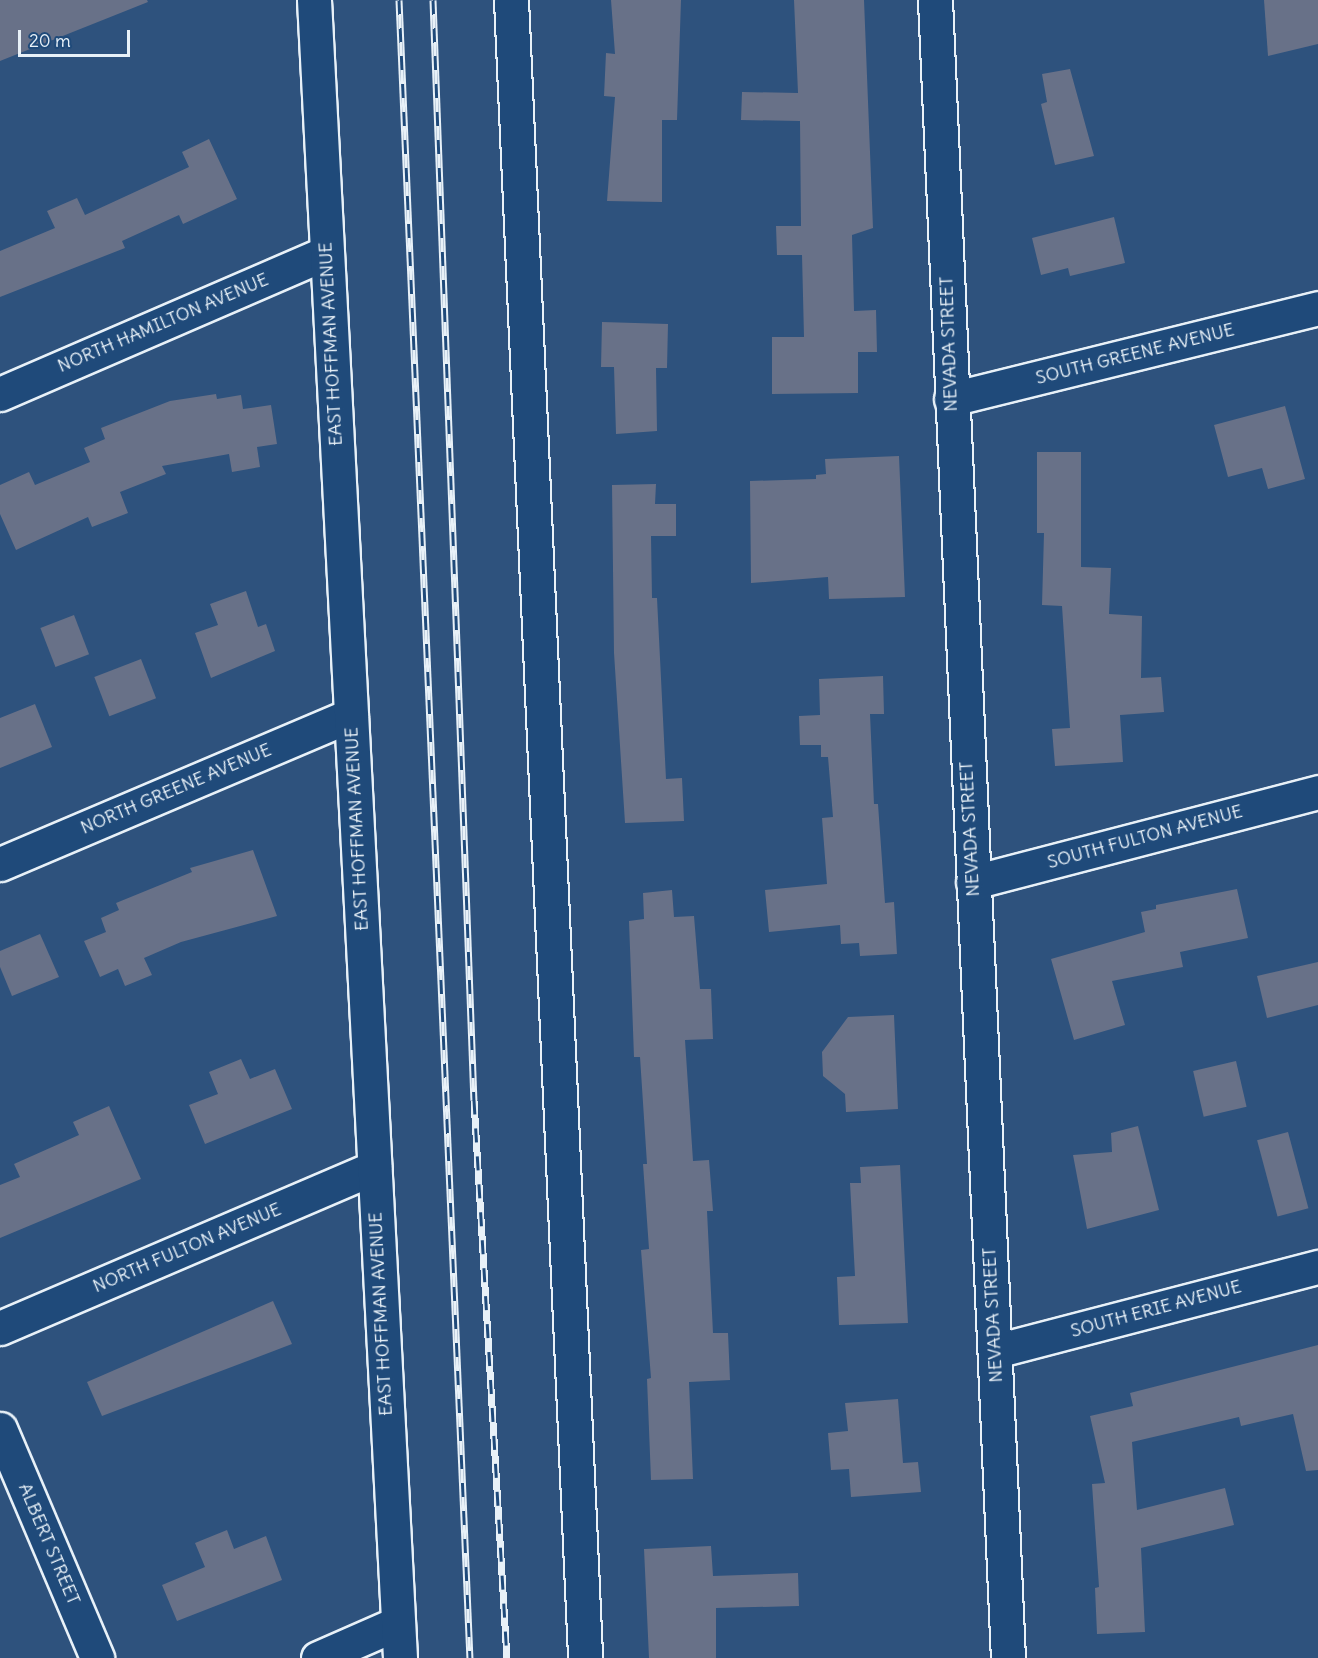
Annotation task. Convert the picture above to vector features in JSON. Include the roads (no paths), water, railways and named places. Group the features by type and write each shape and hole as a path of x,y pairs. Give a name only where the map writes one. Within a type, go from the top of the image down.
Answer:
{"street":[{"name":"EAST HOFFMAN AVENUE","path":"314,0 399,1658"},
{"path":"511,0 585,1658"},
{"name":"NEVADA STREET","path":"935,0 1008,1658"},
{"name":"NORTH HAMILTON AVENUE","path":"0,394 326,253"},
{"name":"SOUTH GREENE AVENUE","path":"951,399 1318,308"},
{"name":"NORTH GREENE AVENUE","path":"0,864 351,715"},
{"name":"SOUTH FULTON AVENUE","path":"973,882 1318,792"},
{"name":"NORTH FULTON AVENUE","path":"0,1328 374,1168"},
{"name":"SOUTH ERIE AVENUE","path":"995,1351 1318,1267"},
{"name":"ALBERT STREET","path":"0,1429 97,1658"},
{"path":"318,1658 398,1623"}],"railway":[{"path":"399,0 470,1658"},
{"path":"433,0 474,1100 507,1658"}]}
